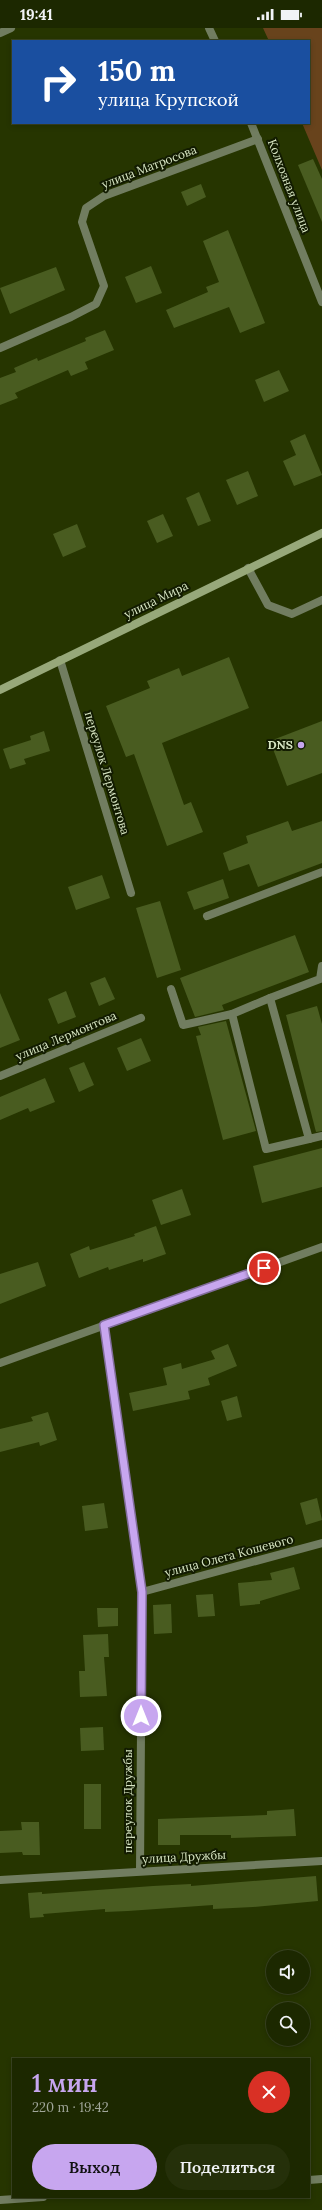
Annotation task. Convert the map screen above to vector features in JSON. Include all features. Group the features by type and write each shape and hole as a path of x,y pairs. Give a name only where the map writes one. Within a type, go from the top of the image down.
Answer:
{"main road":[{"name":"улица Мира","path":"0,690 322,532"}],"street":[{"path":"0,33 11,28"},
{"path":"209,28 215,40"},
{"name":"Колхозная улица","path":"251,124 322,302"},
{"name":"улица Матросова","path":"0,348 96,304 104,286 82,222 86,208 104,196 258,139"},
{"path":"248,568 268,605 292,614 322,600"},
{"name":"переулок Лермонтова","path":"60,660 131,892"},
{"path":"207,916 322,872"},
{"path":"171,989 183,1025 232,1014 320,979 322,966"},
{"path":"270,998 309,1139"},
{"path":"232,1014 266,1149 322,1136"},
{"name":"улица Лермонтова","path":"0,1076 140,1018"},
{"path":"0,1363 322,1247"},
{"name":"переулок Дружбы","path":"104,1325 142,1592 140,1871"},
{"name":"улица Олега Кошевого","path":"142,1592 322,1543"},
{"name":"улица Дружбы","path":"0,1880 322,1861"},
{"path":"310,2180 322,2179"},
{"path":"0,2200 29,2198"}],"shaded area":[{"path":"263,28 322,28 322,170 302,124 310,124 310,40 269,40"}],"building":[{"path":"313,159 322,179 322,222 298,165"},
{"path":"201,184 206,197 187,206 181,192"},
{"path":"228,230 265,323 240,333 229,307 174,328 166,310 208,292 206,287 219,282 203,241"},
{"path":"151,266 162,293 136,303 125,277"},
{"path":"56,267 65,290 10,314 0,288"},
{"path":"105,330 114,350 85,362 88,369 71,376 68,370 15,393 18,398 0,405 0,378 16,372 14,368 37,358 38,361 86,341 85,338"},
{"path":"279,370 289,391 264,402 255,380"},
{"path":"305,434 322,475 294,486 283,461 296,455 290,441"},
{"path":"248,471 258,496 237,505 226,480"},
{"path":"199,492 211,521 198,526 186,498"},
{"path":"163,514 173,536 157,543 147,521"},
{"path":"77,524 86,547 63,557 53,534"},
{"path":"229,657 249,708 162,743 184,805 191,802 203,832 167,846 134,754 126,757 106,706 150,688 147,681 179,668 182,676"},
{"path":"322,721 322,773 287,786 270,741"},
{"path":"44,731 50,751 24,759 26,764 10,769 3,749 31,740 30,736"},
{"path":"288,821 292,831 322,821 322,863 258,887 249,864 229,871 223,853 248,843 246,836"},
{"path":"102,875 110,898 76,910 68,887"},
{"path":"223,879 229,898 194,910 187,892"},
{"path":"160,901 181,970 157,978 136,908"},
{"path":"295,935 309,972 222,1005 224,1010 195,1017 180,978"},
{"path":"105,977 115,999 99,1006 90,983"},
{"path":"66,991 76,1017 58,1024 48,999"},
{"path":"0,993 20,1040 0,1048"},
{"path":"317,1006 322,1024 322,1131 316,1132 286,1015"},
{"path":"226,1021 256,1131 223,1140 196,1036 201,1035 198,1027"},
{"path":"141,1038 151,1061 127,1071 117,1048"},
{"path":"84,1062 94,1085 79,1092 69,1068"},
{"path":"45,1078 55,1102 30,1112 28,1108 0,1120 0,1097"},
{"path":"322,1148 322,1187 262,1203 253,1166"},
{"path":"182,1189 191,1215 161,1225 152,1200"},
{"path":"156,1226 166,1254 143,1262 143,1259 109,1270 108,1267 79,1278 70,1254 89,1246 90,1250 135,1236 134,1234"},
{"path":"38,1262 46,1286 0,1304 0,1274"},
{"path":"228,1344 237,1366 208,1378 210,1385 188,1391 190,1399 133,1411 129,1393 167,1385 163,1368 181,1363 182,1369 215,1359 211,1351"},
{"path":"237,1396 242,1417 227,1421 221,1401"},
{"path":"48,1412 57,1440 40,1446 39,1442 0,1452 0,1429 33,1421 31,1417"},
{"path":"317,1498 322,1520 306,1525 300,1503"},
{"path":"104,1503 108,1528 85,1531 82,1506"},
{"path":"294,1567 300,1589 260,1601 260,1604 240,1606 238,1583 272,1580 270,1573"},
{"path":"213,1594 215,1616 198,1617 196,1595"},
{"path":"171,1604 172,1633 154,1634 153,1605"},
{"path":"97,1608 118,1608 118,1626 98,1627"},
{"path":"108,1634 109,1657 104,1657 107,1696 80,1697 79,1671 85,1671 83,1635"},
{"path":"103,1727 104,1750 81,1751 80,1728"},
{"path":"84,1784 101,1784 101,1829 84,1829"},
{"path":"294,1809 296,1836 231,1838 231,1835 180,1835 180,1845 158,1845 158,1819 267,1815 267,1811"},
{"path":"21,1822 39,1822 40,1855 23,1855 22,1852 0,1853 0,1831 22,1830"},
{"path":"316,1876 318,1901 213,1909 213,1905 105,1912 105,1909 43,1914 44,1917 30,1918 28,1893 42,1892 42,1894 191,1884 191,1886"}],"place":[{"name":"DNS","path":"301,745"}],"route":[{"path":"141,1716 142,1592 104,1325 264,1268"}]}
